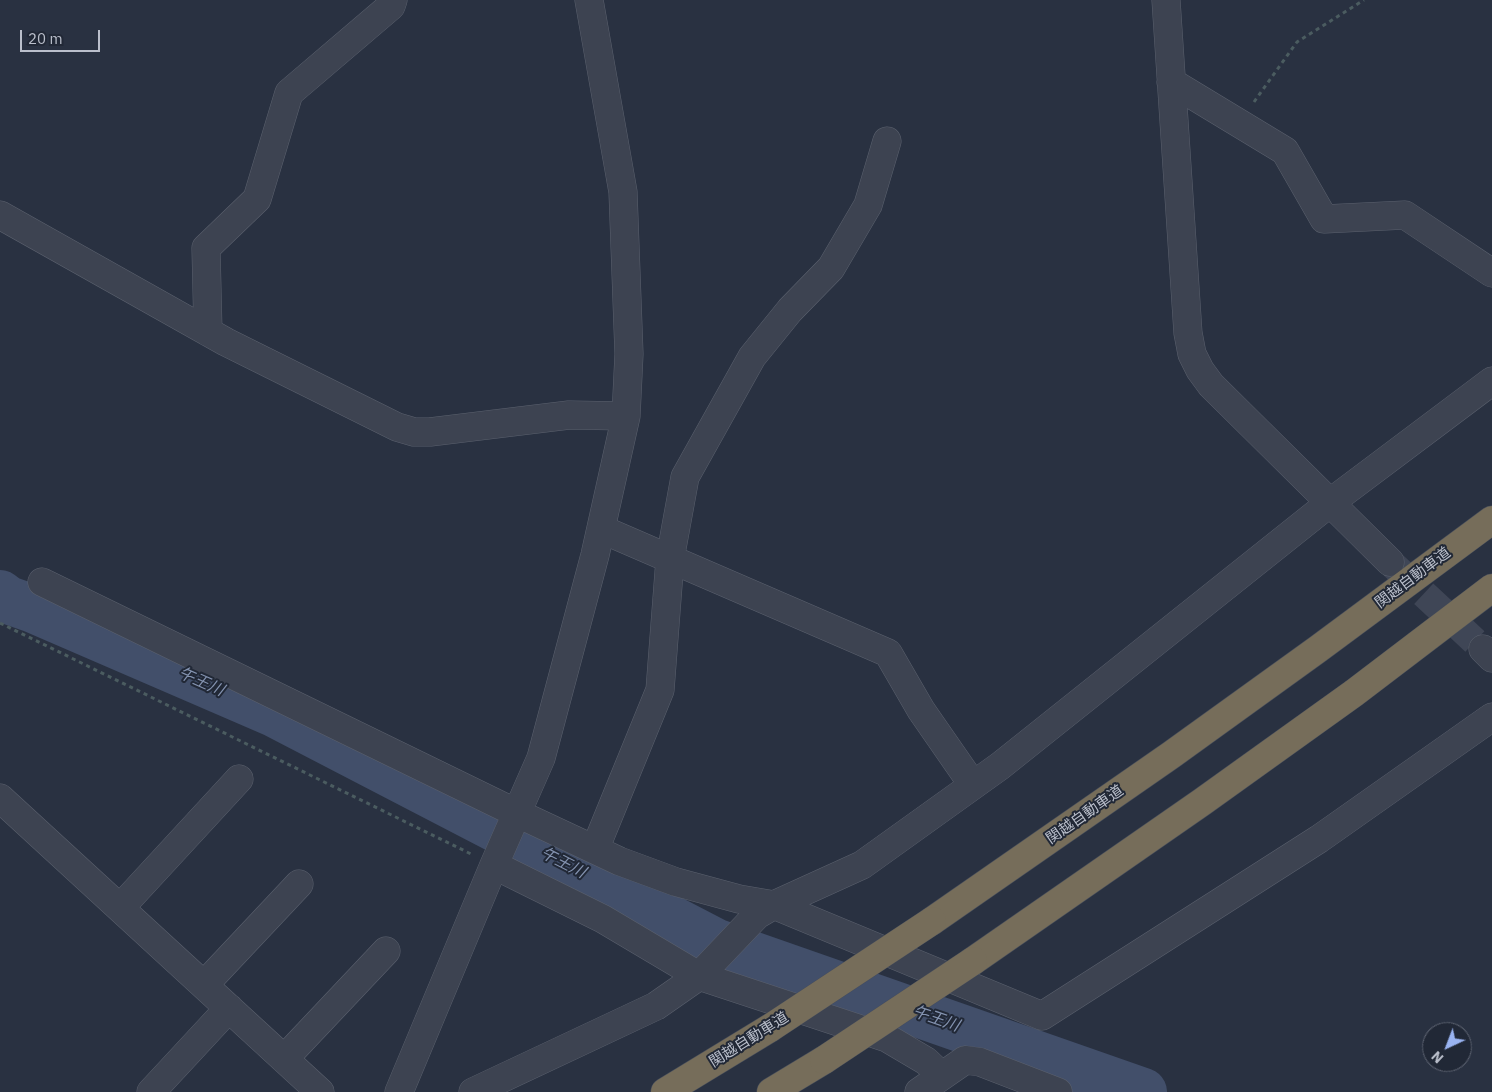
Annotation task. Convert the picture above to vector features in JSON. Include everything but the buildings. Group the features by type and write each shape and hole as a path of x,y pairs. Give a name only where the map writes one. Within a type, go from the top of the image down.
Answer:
{"highway":[{"name":"関越自動車道","path":"665,1092 770,1028 932,921 1287,672 1492,520"},
{"path":"771,1092 824,1060 973,962 1202,802 1354,693 1492,588"}],"street":[{"path":"208,332 206,248 257,199 289,93 391,6 393,0"},
{"path":"400,1092 496,860 541,758 601,529 626,416 629,354 624,192 589,0"},
{"path":"1166,0 1188,333 1192,354 1211,386 1390,562"},
{"path":"1172,82 1285,151 1324,218 1405,215 1492,272"},
{"path":"595,849 660,690 670,559 685,477 752,357 790,310 831,268 868,205 887,141"},
{"path":"0,215 208,332 397,427 414,432 430,432 569,415 626,416"},
{"path":"473,1092 656,1006 703,972 766,910 862,865 1000,766 1330,502 1492,381"},
{"path":"601,529 888,653 921,710 974,785"},
{"path":"42,582 516,816 619,861 676,882 739,899 1042,1016 1319,839 1492,717"},
{"path":"120,908 240,779"},
{"path":"0,798 320,1092"},
{"path":"496,860 703,972 887,1038 926,1061 941,1075"},
{"path":"204,985 299,884"},
{"path":"284,1059 386,951"},
{"path":"151,1092 229,1008"},
{"path":"918,1092 965,1060 980,1062 1058,1092"}],"path":[{"path":"1240,123 1297,42 1364,0"},
{"path":"0,623 496,860"}],"waterway":[{"name":"午王川","path":"0,594 8,600 31,608 274,713 717,943 1143,1092"}],"tunnel":[{"path":"1393,565 1483,649"}]}
